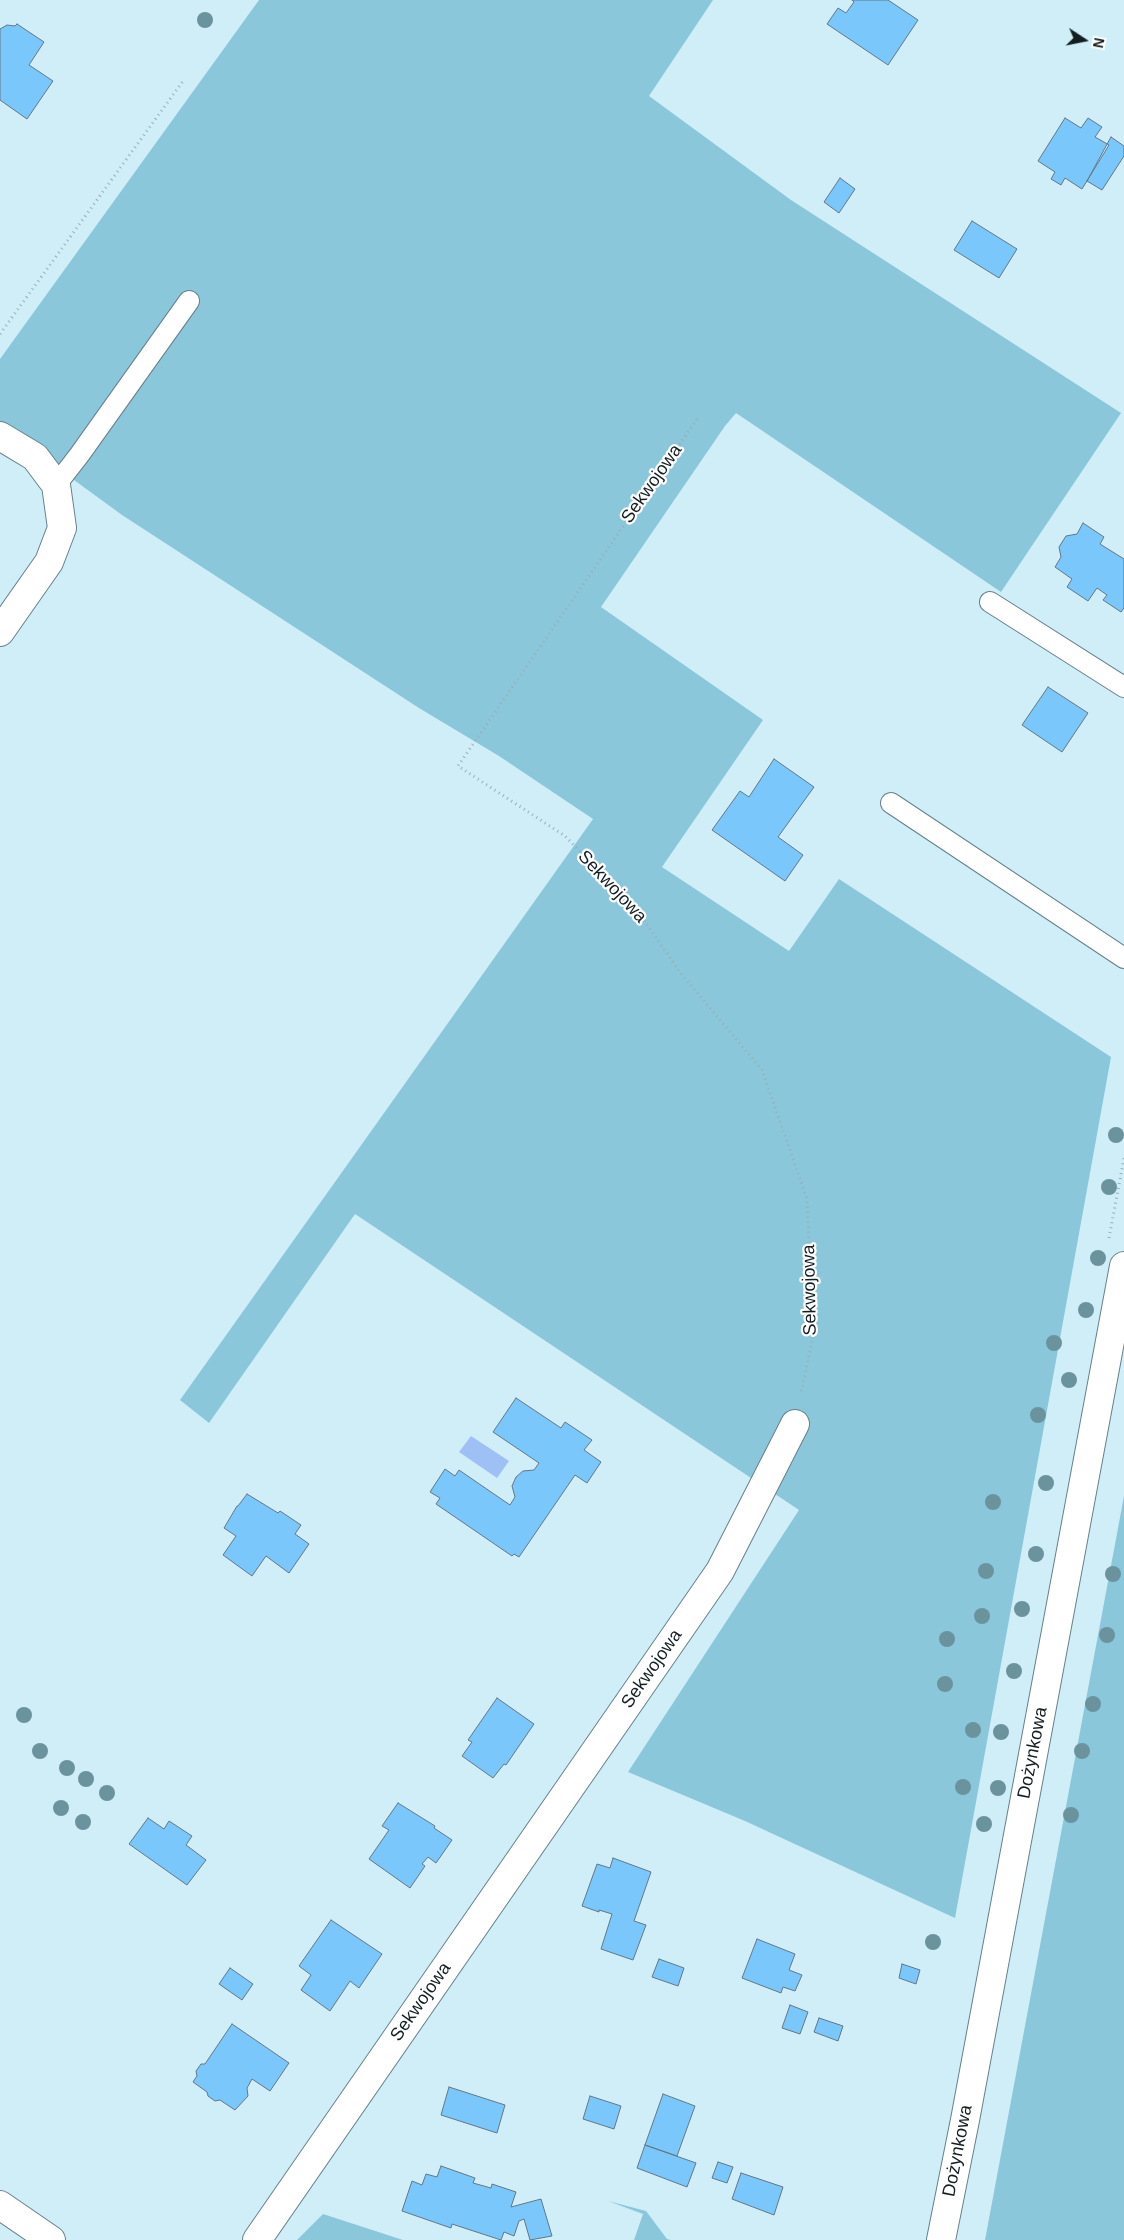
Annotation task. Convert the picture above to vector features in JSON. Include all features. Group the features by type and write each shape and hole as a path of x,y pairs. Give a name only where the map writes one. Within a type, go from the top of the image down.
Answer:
{"street":[{"path":"0,436 35,457 56,484 62,528 49,562 0,632"},
{"name":"Dożynkowa","path":"941,2240 1124,1266"},
{"name":"Sekwojowa","path":"256,2240 720,1570 795,1424"},
{"path":"0,2205 51,2240"}],"lane":[{"path":"56,484 80,454 189,301"},
{"path":"990,602 1124,687"},
{"path":"890,803 1124,958"}],"path":[{"path":"0,334 183,81"},
{"name":"Sekwojowa","path":"697,419 458,766 565,836 635,907 679,972 762,1070 807,1198 814,1336 795,1424"}],"shaded area":[{"path":"259,0 713,0 649,96 791,200 1121,413 1001,592 736,413 725,426 601,607 763,720 662,867 789,951 839,879 1111,1057 955,1918 745,1821 628,1772 799,1510 355,1214 209,1423 180,1400 593,819 499,756 419,708 122,515 0,426 0,359"},
{"path":"471,1436 509,1461 497,1478 459,1452"},
{"path":"1124,1496 1124,2240 985,2240"},
{"path":"608,2201 646,2211 667,2239 671,2240 634,2240 643,2214"},
{"path":"323,2214 403,2240 297,2240"}],"building":[{"path":"852,0 888,0 918,20 888,65 827,24 838,8 846,13 854,2"},
{"path":"17,24 44,42 29,65 53,81 27,119 0,100 0,29 7,25 15,26"},
{"path":"1065,118 1081,128 1088,118 1102,127 1095,137 1109,145 1082,189 1065,178 1061,185 1051,179 1055,172 1038,161"},
{"path":"1111,137 1124,146 1124,156 1102,190 1087,181"},
{"path":"840,178 855,189 839,213 824,202"},
{"path":"972,221 1017,249 999,278 954,250"},
{"path":"1083,523 1104,537 1100,544 1124,559 1124,608 1121,612 1103,600 1107,595 1097,588 1088,601 1067,587 1072,579 1055,567 1061,557 1059,547 1066,536 1077,534"},
{"path":"1048,687 1088,713 1062,752 1022,725"},
{"path":"774,759 814,787 778,837 803,855 785,881 712,830 740,791 749,797"},
{"path":"516,1398 561,1428 565,1422 592,1440 584,1450 601,1462 587,1483 575,1475 519,1557 514,1554 512,1556 436,1504 440,1498 430,1492 445,1469 455,1476 459,1470 510,1505 515,1497 512,1486 516,1477 523,1471 534,1470 539,1463 493,1432"},
{"path":"247,1494 278,1513 280,1511 301,1525 295,1534 309,1544 289,1573 266,1556 252,1576 223,1555 236,1536 224,1528 237,1506"},
{"path":"497,1698 534,1724 506,1765 504,1764 493,1778 462,1756 472,1742 468,1740"},
{"path":"398,1803 435,1826 434,1828 452,1840 436,1863 428,1857 422,1864 425,1866 410,1888 369,1859 389,1830 382,1826"},
{"path":"148,1818 164,1829 169,1821 192,1836 186,1845 206,1860 187,1885 129,1844"},
{"path":"613,1858 651,1872 634,1921 646,1925 633,1960 601,1949 612,1914 582,1906 597,1864 610,1868"},
{"path":"331,1920 382,1954 359,1988 350,1981 330,2011 301,1990 311,1975 299,1966"},
{"path":"757,1939 795,1954 789,1970 802,1975 795,1991 783,1987 781,1993 742,1978"},
{"path":"659,1959 684,1968 678,1986 652,1977"},
{"path":"902,1964 920,1970 916,1984 899,1978"},
{"path":"230,1968 253,1984 242,2000 219,1984"},
{"path":"790,2005 808,2012 800,2034 782,2028"},
{"path":"819,2018 843,2026 838,2041 814,2032"},
{"path":"232,2024 289,2063 270,2091 252,2079 247,2088 248,2096 235,2110 220,2100 215,2101 208,2096 207,2092 193,2082 197,2076 196,2071 201,2064 205,2064"},
{"path":"449,2087 505,2105 497,2133 441,2115"},
{"path":"663,2094 695,2106 677,2156 645,2145"},
{"path":"590,2096 621,2106 614,2129 583,2119"},
{"path":"645,2145 696,2163 687,2187 637,2168"},
{"path":"718,2162 733,2167 727,2183 712,2178"},
{"path":"441,2166 475,2178 473,2183 491,2188 492,2184 516,2192 511,2207 541,2199 552,2236 530,2240 524,2219 519,2221 514,2236 504,2232 501,2240 452,2224 451,2228 402,2211 412,2181 422,2185 426,2174 437,2177"},
{"path":"741,2173 783,2187 774,2215 732,2199"}]}
